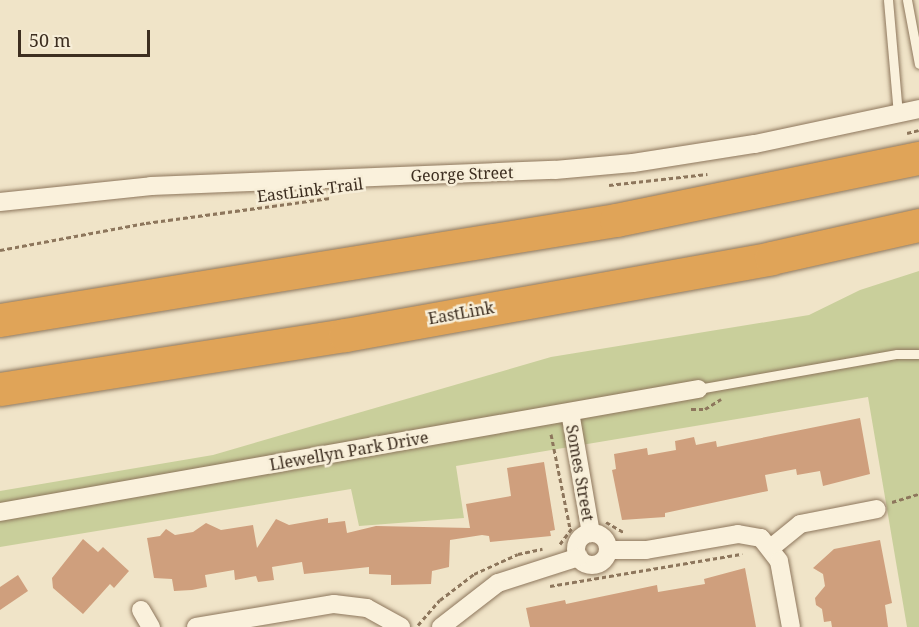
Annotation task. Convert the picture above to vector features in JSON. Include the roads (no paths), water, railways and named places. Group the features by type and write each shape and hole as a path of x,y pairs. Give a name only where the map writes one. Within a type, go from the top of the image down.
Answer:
{"highway":[{"path":"0,320 616,220 919,158"},
{"name":"EastLink","path":"0,389 345,335 748,262 919,225"}],"street":[{"name":"George Street","path":"0,202 151,186 544,170 633,163 754,144 919,109"},
{"name":"Llewellyn Park Drive","path":"0,512 698,389"},
{"name":"Somes Street","path":"570,412 590,528"},
{"path":"772,547 805,522 877,509"},
{"path":"590,528 603,538 608,550 604,559 596,565 586,564 579,557 578,542 590,528"},
{"path":"608,550 646,550 738,534 761,537 772,547 780,561 790,627"},
{"path":"441,627 498,584 579,557"},
{"path":"196,627 334,604 367,608 401,627"},
{"path":"141,610 151,627"}],"lane":[{"path":"888,0 897,114"},
{"path":"907,0 919,64"},
{"path":"698,389 897,354 919,354"}]}
